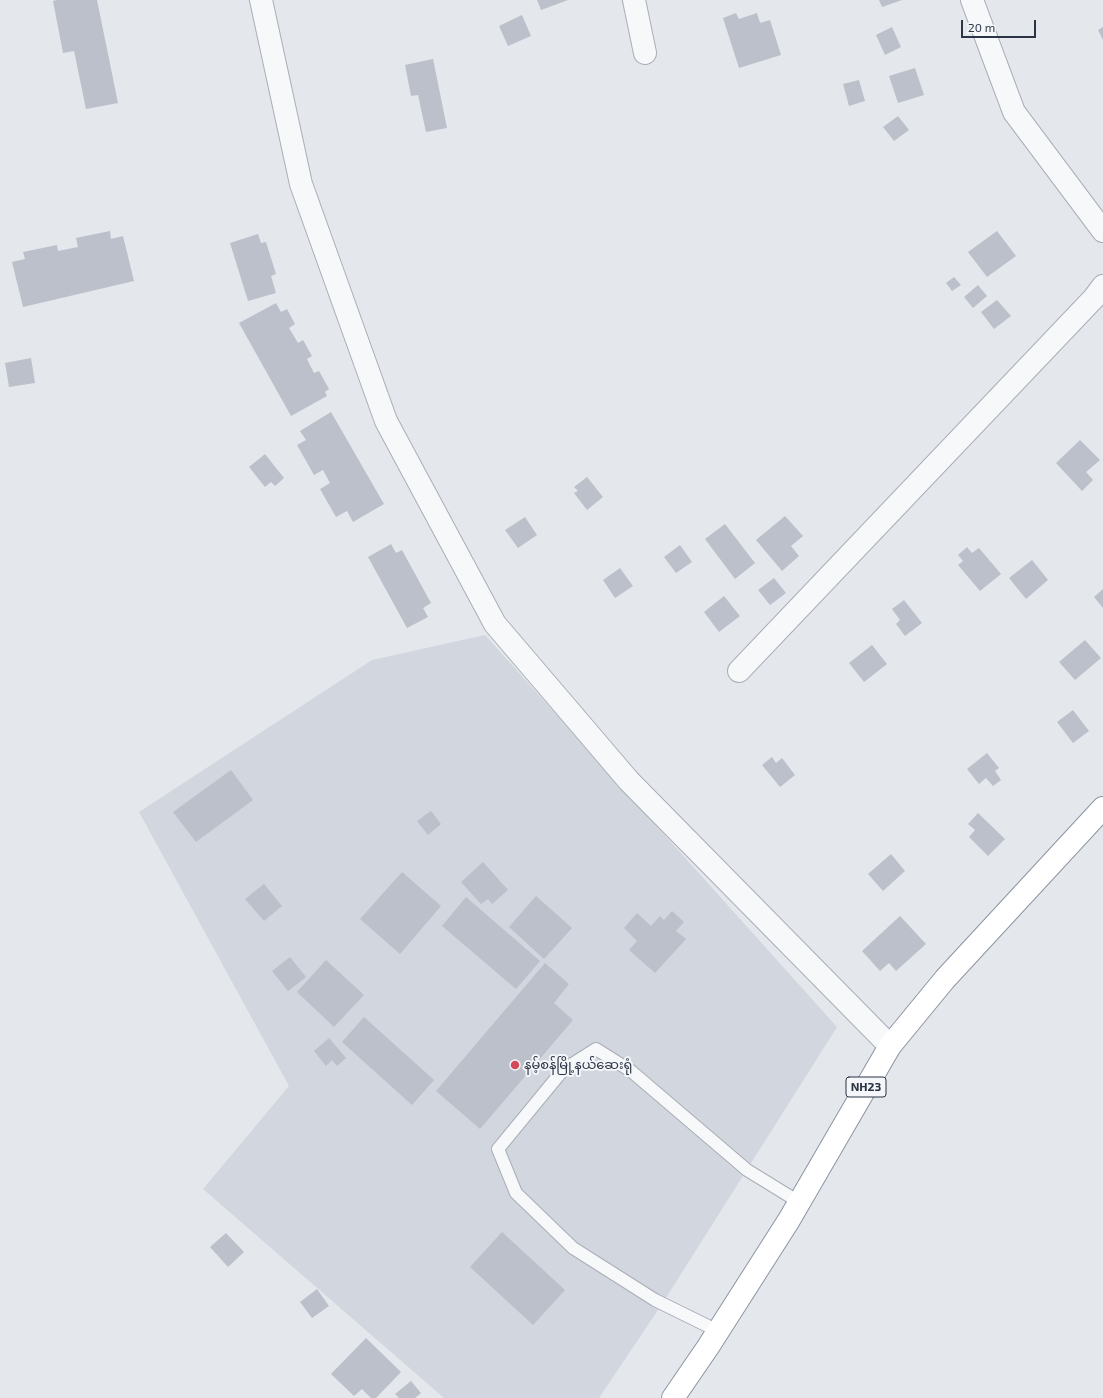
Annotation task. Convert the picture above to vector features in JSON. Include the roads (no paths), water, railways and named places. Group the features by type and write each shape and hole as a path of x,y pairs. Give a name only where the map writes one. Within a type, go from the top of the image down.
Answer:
{"highway":[{"name":"NH23","path":"673,1398 718,1331 799,1202 890,1046 945,979 1103,808"}],"street":[{"path":"262,0 301,184 386,422 496,624 629,781 890,1046"},
{"path":"634,0 645,53"},
{"path":"972,0 1014,112 1103,232"},
{"path":"739,671 1094,298 1103,286"}],"lane":[{"path":"718,1331 655,1300 573,1248 516,1193 498,1149 563,1070 596,1049 631,1071 747,1170 799,1202"}],"place":[{"name":"နမ့်စန်မြို့နယ်ဆေးရုံ","path":"515,1065"}]}
